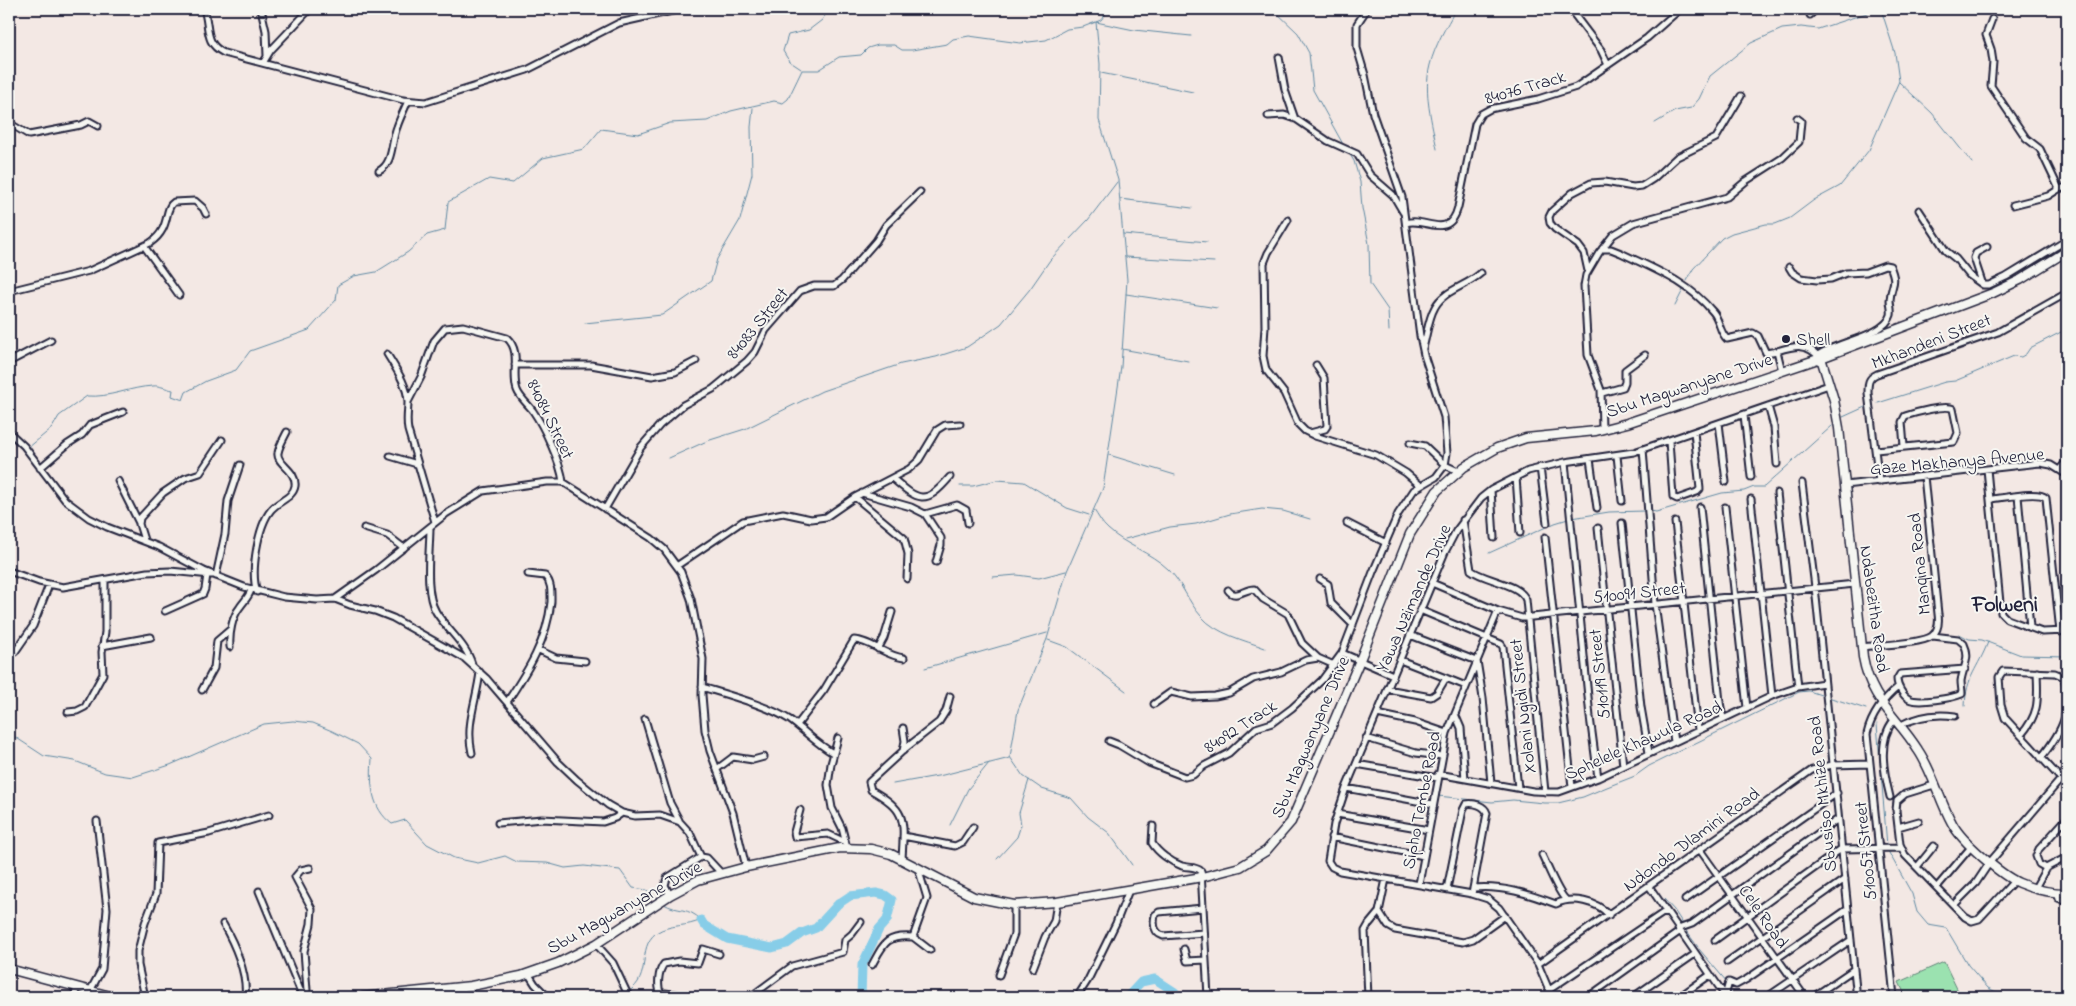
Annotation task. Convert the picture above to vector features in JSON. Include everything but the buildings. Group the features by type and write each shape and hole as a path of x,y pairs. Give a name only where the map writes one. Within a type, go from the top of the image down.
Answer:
{"main road":[{"name":"Sbu Magwanyane Drive","path":"363,997 389,996 498,982 528,973 558,962 596,944 692,883 720,872 846,845 891,854 955,889 974,897 1014,905 1057,902 1202,877 1230,870 1249,862 1266,851 1285,831 1296,813 1410,534 1430,501 1444,483 1458,471 1485,453 1526,438 1602,429 1627,424 1782,371 1875,334 1993,293 2020,280 2067,251"},
{"name":"Ndabezitha Road","path":"1819,357 1829,385 1839,428 1862,647 1867,676 1882,704 1920,753 1952,823 1959,834 1971,847 2014,881 2035,888 2067,893"},
{"path":"9,969 114,997"}],"street":[{"path":"204,9 210,39 214,47 224,53 408,101 435,100 510,76 547,61 613,26 681,9"},
{"path":"260,9 266,31 267,56"},
{"path":"263,63 267,56 310,9"},
{"path":"1368,9 1356,24 1357,48 1373,114 1398,181 1405,214 1422,349 1444,418 1447,453 1446,465"},
{"path":"1572,9 1601,50 1608,65"},
{"name":"84076 Track","path":"1406,223 1414,221 1430,226 1441,226 1454,217 1458,207 1475,124 1478,117 1485,110 1572,89 1655,32 1680,9"},
{"path":"1810,15 1816,9"},
{"path":"1992,19 1986,35 1993,59 1993,72 1990,81 1992,88 2009,110 2026,138 2040,149 2059,190"},
{"path":"1279,57 1284,90 1295,119"},
{"path":"1588,272 1584,253 1578,245 1552,226 1549,217 1552,211 1572,194 1591,183 1605,182 1633,187 1642,186 1677,157 1716,138 1741,96"},
{"path":"379,171 389,159 396,128 408,101"},
{"path":"1268,116 1284,115 1295,119 1328,141 1357,154 1370,175 1393,195 1405,214"},
{"path":"1602,429 1602,393 1588,355 1584,286 1588,272 1602,249 1613,236 1633,223 1677,209 1721,199 1730,194 1746,181 1782,158 1799,142 1801,121 1797,118"},
{"path":"9,122 28,134 81,125 89,121 98,126"},
{"path":"2013,205 2048,196 2067,187"},
{"name":"84083 Street","path":"605,509 641,446 660,425 682,405 713,389 748,361 755,352 766,330 800,291 814,286 834,286 842,280 876,241 888,223 920,192"},
{"path":"9,291 89,271 144,246 162,233 167,220 169,205 174,202 195,201 201,205 206,214"},
{"path":"1918,210 1946,251 1983,285 1989,285 2006,277 2067,240"},
{"path":"1288,220 1268,253 1264,264 1265,326 1262,356 1266,370 1284,394 1298,424 1309,433 1376,455 1406,473 1420,485"},
{"path":"144,246 179,295"},
{"path":"1983,285 1974,258 1976,253 1987,247"},
{"path":"1602,249 1621,253 1687,286 1715,314 1722,333 1727,340 1753,333 1758,336 1766,352 1803,346 1812,350 1819,357"},
{"path":"2046,253 2052,260"},
{"path":"1789,267 1792,272 1801,278 1818,280 1831,279 1846,273 1866,272 1883,265 1889,265 1895,280 1890,300 1891,314 1890,318 1875,334"},
{"path":"1422,349 1435,307 1450,292 1481,274"},
{"name":"Mkhandeni Street","path":"1879,482 1868,393 1870,378 1998,332 2067,293"},
{"name":"84084 Street","path":"408,402 421,378 434,341 440,332 449,327 470,327 508,338 514,348 518,392 538,418 556,457 563,482"},
{"path":"9,362 51,340"},
{"path":"1776,351 1782,371"},
{"path":"387,354 404,384 408,402 407,426 435,522"},
{"path":"1602,393 1623,386 1625,370 1645,355"},
{"path":"516,365 591,365 652,376 675,372 696,361"},
{"path":"1309,433 1325,429 1328,426 1324,378 1316,365"},
{"name":"Yawa Nzimande Drive","path":"1386,879 1340,871 1329,864 1331,837 1346,788 1420,610 1456,531 1481,498 1491,490 1540,467 1617,456 1643,449 1829,385"},
{"path":"1768,406 1774,427 1777,464"},
{"path":"1876,450 1954,442 1958,433 1954,409 1948,406 1905,416 1902,422 1904,446"},
{"path":"40,468 68,444 82,435 90,425 123,412"},
{"path":"1744,415 1752,477"},
{"path":"1719,423 1726,482"},
{"path":"678,565 743,521 783,513 811,519 821,519 855,497 916,463 937,430 945,425 960,424"},
{"path":"9,432 24,446 65,500 79,512 106,528 144,540 215,576 254,591 284,597 317,600 335,599 393,618 424,634 472,664 562,767 608,805 622,813 635,816 660,815 680,822"},
{"path":"230,647 231,629 238,609 254,591 253,565 264,523 270,511 289,496 295,488 294,476 278,458 287,432"},
{"path":"1669,441 1674,497 1677,499 1697,492 1700,489 1694,432"},
{"path":"139,524 140,518 163,493 185,478 200,473 222,440"},
{"path":"1410,443 1425,446 1446,465 1458,471"},
{"path":"1643,449 1656,604 1674,742"},
{"path":"390,456 417,464"},
{"path":"1617,456 1622,501"},
{"path":"1590,459 1597,508"},
{"path":"2060,469 2067,461"},
{"path":"1565,462 1590,717 1598,778"},
{"name":"Gaze Makhanya Avenue","path":"1845,485 2040,463 2052,465 2067,475"},
{"path":"215,576 224,543 229,497 240,465"},
{"name":"84092 Track","path":"1108,742 1119,745 1146,762 1185,777 1190,776 1208,763 1230,754 1256,728 1272,723 1304,699 1342,653 1402,508 1420,485 1436,477 1446,465"},
{"path":"1540,467 1547,524"},
{"path":"1988,469 2001,613 2007,619 2045,632 2067,631"},
{"name":"Manqina Road","path":"1862,647 1920,640 1932,636 1937,630 1939,621 1924,476"},
{"path":"1516,477 1520,533"},
{"path":"892,478 912,494 925,497 935,494 950,478"},
{"path":"118,480 139,524 144,540"},
{"path":"335,599 404,548 435,522 483,490 547,482 563,482 651,538 678,565 688,590 700,636 703,659 702,687 705,730 733,813 746,867"},
{"name":"Sbusiso Mkhize Road","path":"1802,483 1815,587 1854,969 1855,997"},
{"path":"1491,490 1494,538"},
{"path":"862,493 883,501 912,507 925,514 941,538 936,562"},
{"path":"1777,493 1798,687"},
{"path":"1991,498 2031,494 2046,496 2060,632"},
{"path":"2018,496 2030,627"},
{"path":"855,497 904,538 908,554 907,579"},
{"path":"1751,499 1772,696"},
{"path":"925,514 958,505 966,510 968,523"},
{"path":"1725,506 1747,708"},
{"path":"1700,507 1724,719"},
{"name":"Xolani Ngidi Street","path":"1463,520 1471,570 1520,592 1526,600 1544,792"},
{"path":"1675,522 1698,730"},
{"path":"1347,523 1386,543"},
{"path":"1622,523 1641,707 1649,754"},
{"path":"430,527 429,566 433,605 466,652 472,664"},
{"path":"364,528 387,535 404,548"},
{"name":"510119 Street","path":"1598,528 1623,766"},
{"path":"1545,537 1572,788"},
{"path":"9,571 49,585 73,587 147,572 215,576"},
{"path":"507,702 539,650 548,621 551,597 550,584 545,576 528,574"},
{"path":"165,611 202,594 205,589 207,575"},
{"path":"1320,579 1328,584 1331,603 1353,625"},
{"path":"68,712 84,707 104,671 102,646 105,632 105,581"},
{"name":"510091 Street","path":"1432,583 1498,611 1512,616 1527,618 1855,584"},
{"path":"14,652 33,626 49,585"},
{"path":"1228,590 1235,595 1254,589 1263,599 1285,612 1291,618 1305,647 1318,658 1334,665"},
{"path":"1420,610 1501,644 1505,650 1518,788"},
{"name":"Sipho Tembe Road","path":"1419,884 1447,733 1498,611"},
{"path":"878,649 884,638 892,612"},
{"path":"202,690 214,668 217,641 231,629"},
{"path":"1410,635 1476,661 1483,698 1491,783"},
{"path":"1898,687 1911,700 1945,698 1962,694 1961,682 1968,658 1963,641 1932,636"},
{"path":"102,646 151,637"},
{"path":"797,725 824,690 852,642 856,640 861,641 892,656 904,658"},
{"path":"539,650 556,658 585,661"},
{"path":"1342,653 1393,675"},
{"path":"1154,704 1171,692 1192,698 1222,695 1253,679 1281,672 1300,663 1318,658"},
{"path":"1400,660 1466,686"},
{"name":"510057 Street","path":"1894,997 1867,734 1882,704 1898,687 1897,679 1903,674 1965,669"},
{"path":"2041,758 2059,734 2065,722 2066,685 2063,675 2011,670 2003,671 1999,674 2003,715 2041,758 2062,779"},
{"path":"472,752 468,727 478,691 480,672"},
{"path":"2020,735 2033,720 2038,706 2037,672"},
{"path":"1387,689 1431,697 1437,694 1446,678"},
{"name":"Sphelele Khawula Road","path":"1356,764 1544,792 1559,792 1598,778 1772,696 1798,687 1824,683"},
{"path":"702,687 772,711 789,719 816,743 833,753"},
{"path":"902,859 903,824 898,809 891,801 872,790 868,785 871,779 902,751 939,722 946,711 950,696"},
{"path":"1377,714 1415,722 1447,733"},
{"path":"1455,714 1461,728 1465,779"},
{"path":"1890,796 1884,773 1884,741 1887,730 1897,723 1928,715 1943,714 1955,716"},
{"path":"645,719 670,803 680,822 690,833 701,857 709,860 720,872"},
{"path":"902,751 905,740 903,728"},
{"path":"838,738 833,753 828,785 832,808 842,828 846,845"},
{"path":"1366,738 1416,753 1442,756"},
{"path":"717,768 733,757 753,760 764,757"},
{"name":"Ndondo Dlamini Road","path":"1538,964 1812,770 1832,765 1870,764"},
{"path":"1954,905 1976,883 1990,862 2067,772"},
{"path":"1934,785 1898,798 1896,805 1901,848 1908,858 1964,917 1972,921 1976,921 2014,881"},
{"path":"1346,788 1433,804"},
{"path":"1685,900 1836,793"},
{"path":"1447,889 1463,810 1469,804 1484,808 1487,812 1473,891"},
{"path":"800,810 794,832 795,837 828,834 846,845"},
{"path":"498,823 542,819 603,822 615,818 622,813"},
{"path":"1337,814 1429,830"},
{"path":"145,997 138,965 138,951 145,923 156,894 158,843 209,833 269,815"},
{"path":"2046,868 2039,864 2036,856 2037,853 2067,818"},
{"path":"1588,997 1838,819"},
{"path":"1898,827 1918,821"},
{"path":"90,991 102,969 103,938 107,909 97,822"},
{"path":"1153,826 1152,840 1154,847 1178,864 1200,869 1208,997"},
{"path":"903,836 955,846 962,842 973,827"},
{"path":"1331,837 1424,856"},
{"path":"1917,867 1934,846"},
{"path":"1937,887 1971,847"},
{"path":"1715,940 1841,849 1901,848"},
{"name":"Cele Road","path":"1700,850 1805,997"},
{"path":"1542,855 1556,880 1560,892 1566,900"},
{"path":"669,896 665,885 667,878 701,857"},
{"path":"2035,888 2046,868 2067,857"},
{"path":"305,997 307,990 304,951 311,924 312,909 295,877 300,870 310,868"},
{"path":"913,937 927,898 918,868"},
{"path":"1368,997 1365,931 1380,912 1386,879 1447,889 1473,891 1499,887 1556,904 1566,900 1596,905 1602,907 1609,915"},
{"path":"1727,962 1845,879"},
{"path":"1649,886 1724,997"},
{"path":"1077,997 1116,923 1129,890"},
{"path":"259,891 300,990 305,997"},
{"path":"1473,891 1492,901 1505,916 1538,964 1552,997"},
{"path":"2056,892 2058,898 2067,902"},
{"path":"1033,968 1045,937 1054,921 1057,902"},
{"path":"999,976 1014,934 1014,905"},
{"path":"1203,908 1159,912 1155,915 1154,926 1158,933 1163,936 1204,933"},
{"path":"1724,997 1729,982 1736,985 1848,909"},
{"path":"1549,990 1666,911"},
{"path":"1380,912 1388,926 1395,930 1463,942 1473,939 1505,916"},
{"path":"750,997 792,966 843,952 845,940 861,922"},
{"path":"222,924 236,952 245,983 245,997"},
{"path":"872,965 887,941 898,936 913,937 930,950"},
{"path":"1767,997 1850,940"},
{"path":"596,944 613,963 628,994"},
{"path":"699,997 670,993 660,996 658,989 661,968 664,964 679,961 698,963 703,949 719,954"},
{"path":"1184,949 1186,960 1206,960"},
{"path":"1633,997 1695,954"},
{"path":"1813,997 1854,969"},
{"path":"528,973 535,984 548,997"},
{"path":"1679,997 1710,975"},
{"path":"463,987 463,997"},
{"path":"74,997 77,988"}],"green space":[{"path":"1944,962 1961,997 1906,997 1899,982"}],"waterway":[{"path":"801,69 789,61 783,51 788,35 809,30 822,20 829,9"},
{"path":"28,448 52,428 59,416 87,396 155,386 173,390 172,396 183,400 186,392 206,381 236,370 250,351 309,330 336,300 338,285 354,276 376,272 408,252 427,235 445,230 448,202 489,179 513,183 543,158 584,149 601,129 638,134 670,123 707,121 731,111 774,101 783,103 788,99 802,70 819,70 839,57 861,55 868,48 878,45 894,45 902,50 912,50 947,44 953,39 969,36 1020,43 1046,40 1067,29 1083,27 1101,20 1109,9"},
{"path":"1273,9 1298,33 1309,53 1313,90 1344,146"},
{"path":"1437,149 1429,107 1428,75 1435,50 1456,9"},
{"path":"1655,123 1675,111 1691,108 1699,99 1710,76 1751,43 1782,29 1801,27 1818,29 1879,9"},
{"path":"1687,281 1693,269 1722,238 1732,233 1766,224 1775,224 1790,218 1814,200 1840,186 1869,150 1899,81 1895,53 1881,9"},
{"path":"1132,865 1109,833 1088,817 1071,798 1042,789 1023,776 1010,757 1018,710 1047,639 1067,571 1103,488 1121,367 1127,280 1118,180 1099,120 1100,64 1096,22 1134,30 1191,36"},
{"path":"1101,73 1193,92"},
{"path":"1899,82 1932,113 1972,163"},
{"path":"585,323 662,315 711,281 717,259 740,220 752,174 751,127 753,108"},
{"path":"1349,153 1354,161 1360,182 1362,208 1369,244 1370,284 1388,310 1389,331"},
{"path":"669,458 707,441 745,429 822,391 901,364 936,357 967,347 1001,324 1030,289 1050,260 1088,220 1117,182"},
{"path":"1120,199 1192,208"},
{"path":"1123,234 1207,242"},
{"path":"1125,257 1214,262"},
{"path":"1675,306 1684,288"},
{"path":"1126,294 1217,308"},
{"path":"1878,403 1945,382 1955,381 2014,356 2021,357 2030,348 2067,329"},
{"path":"1122,349 1188,361"},
{"path":"1843,417 1865,407"},
{"path":"1651,511 1656,512 1722,493 1764,487 1832,426"},
{"path":"1109,455 1175,475"},
{"path":"960,486 973,486 997,480 1024,482 1067,508 1089,515"},
{"path":"1125,539 1170,527 1196,524 1230,514 1262,509 1283,511 1310,519"},
{"path":"1094,510 1104,525 1115,535 1168,569 1196,610 1207,622 1222,632 1265,648"},
{"path":"1572,518 1609,512 1645,511"},
{"path":"1489,553 1568,519"},
{"path":"993,577 1017,575 1039,578 1066,571"},
{"path":"925,668 1047,633"},
{"path":"1959,634 1969,639 1982,640 2021,655 2067,656"},
{"path":"1048,640 1067,647 1126,691"},
{"path":"1965,706 1970,680 1988,642"},
{"path":"1438,796 1492,802 1513,800 1544,803 1558,803 1583,797 1635,776 1649,766 1799,692 1809,691 1821,695"},
{"path":"1828,697 1866,709"},
{"path":"9,733 44,756 75,761 105,773 133,777 170,765 264,724 293,721 313,723 358,744 372,759 373,795 385,818 392,824 405,820 427,844 454,858 478,863 505,856 517,862 547,863 565,868 584,866 620,870 633,888 647,890 658,900"},
{"path":"1877,724 1887,846"},
{"path":"893,784 943,775 1010,758"},
{"path":"950,825 968,789 989,763"},
{"path":"997,859 1017,837 1021,825 1019,813 1029,780"},
{"path":"1888,851 1912,894 1917,912 1928,925 1946,928 1968,965 1988,988 2006,997"},
{"path":"701,920 704,925 727,939 772,948 787,944 802,933 816,928 838,904 850,896 876,893 885,895 892,900 887,920 879,929 862,965 861,997"},
{"path":"1664,899 1683,924"},
{"path":"628,992 636,986 640,978 647,947 650,939 656,933 667,928 701,920 692,913 664,904"},
{"path":"1684,928 1698,947"},
{"path":"1699,949 1727,982"},
{"path":"1127,997 1141,982 1155,979 1175,992 1176,997"},
{"path":"1730,988 1731,993 1738,997"}],"place":[{"name":"Shell","path":"1786,339"}],"district":[{"name":"Folweni","path":"2005,603"}]}
